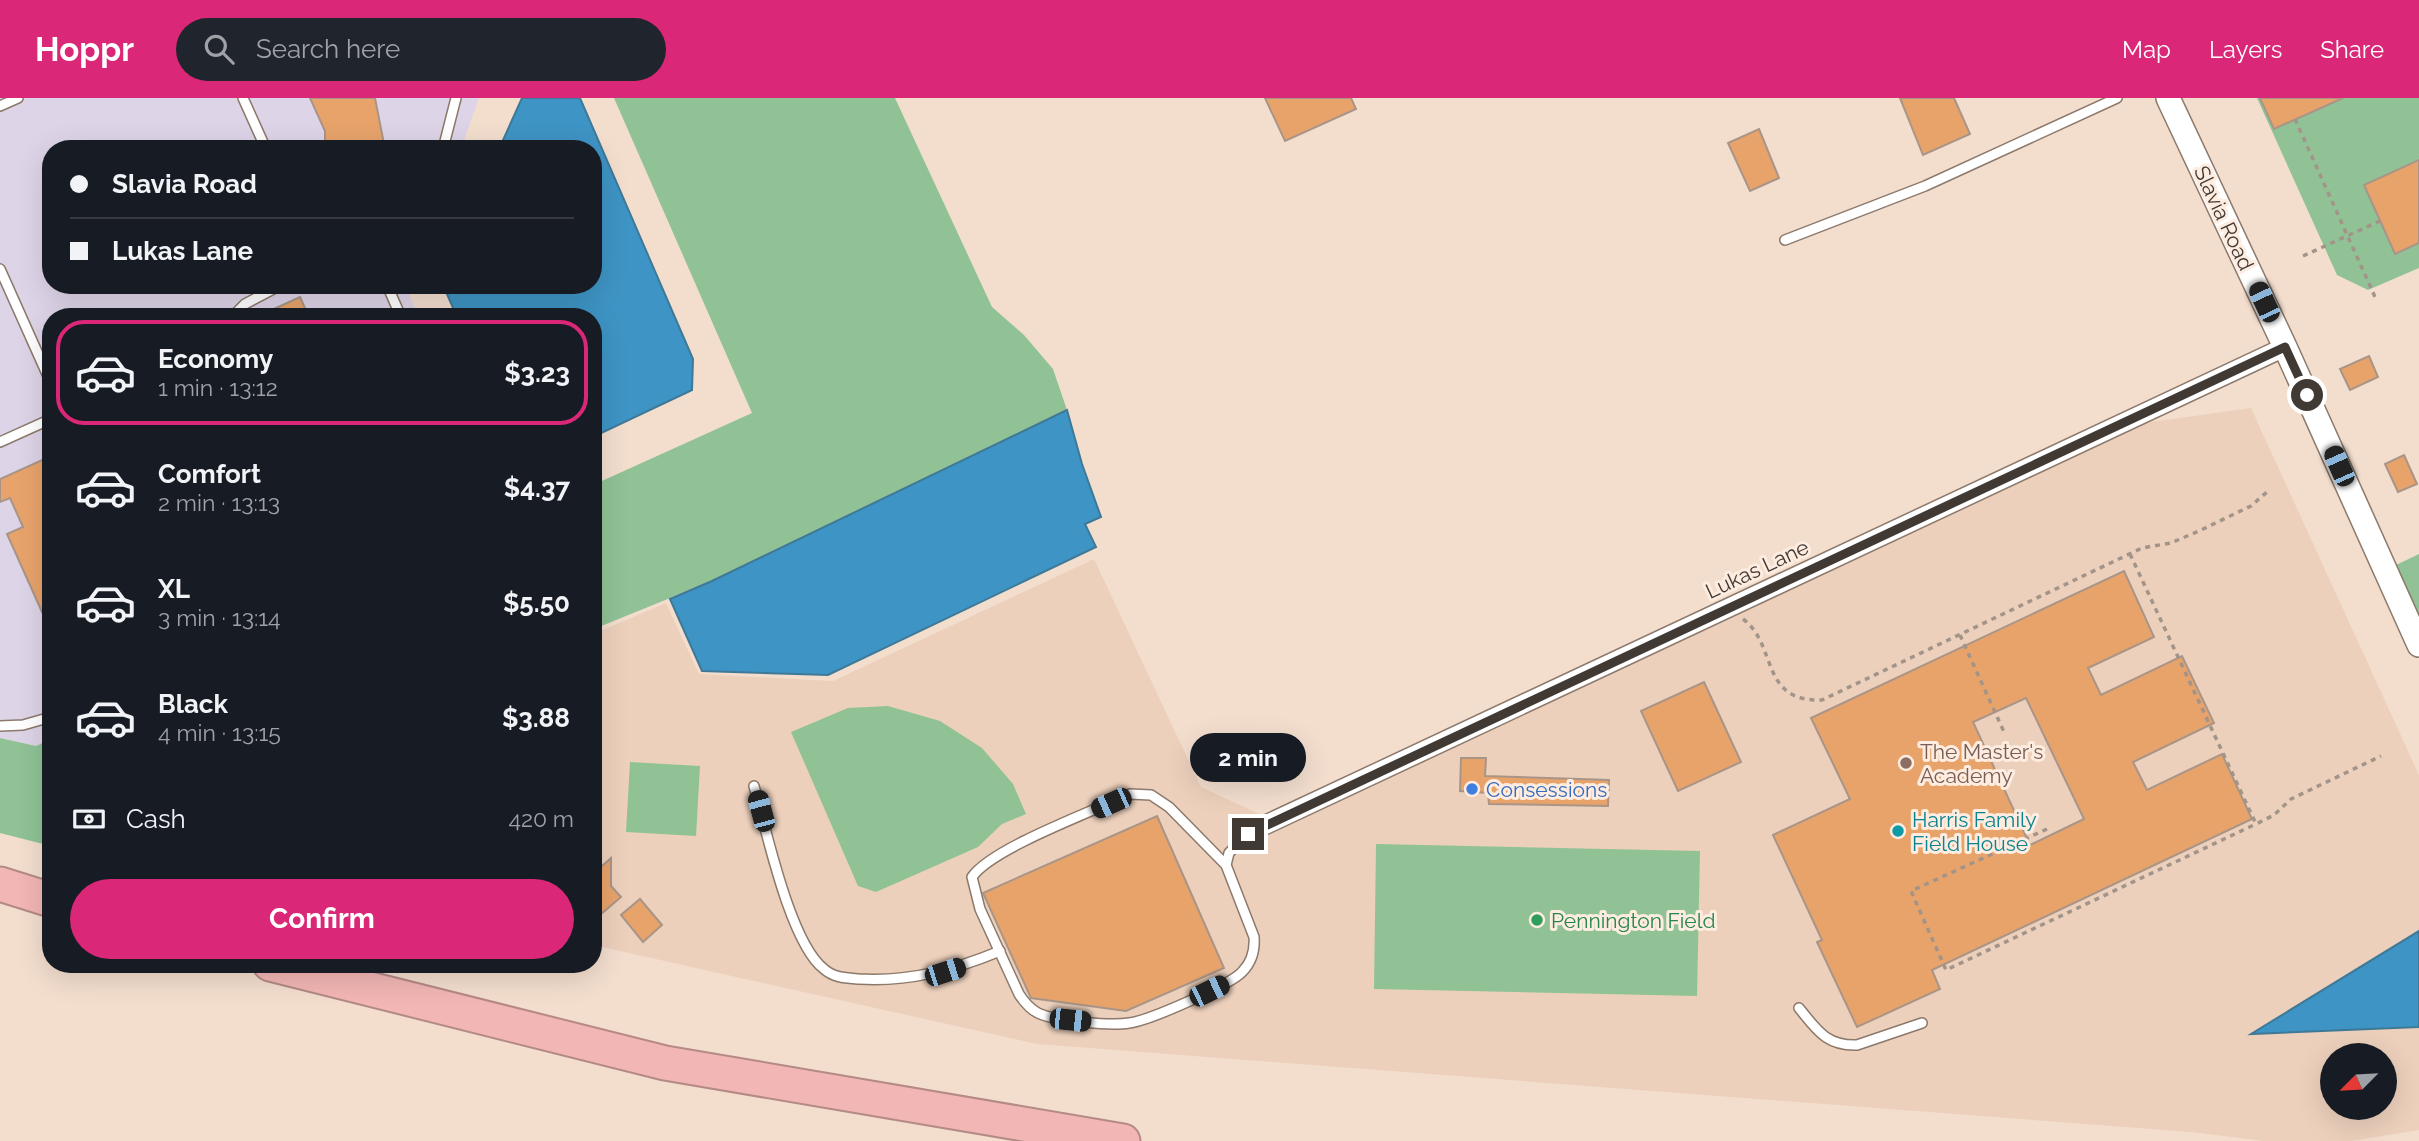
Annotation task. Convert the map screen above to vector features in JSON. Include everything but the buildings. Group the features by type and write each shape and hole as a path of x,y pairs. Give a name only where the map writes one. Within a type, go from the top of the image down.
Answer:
{"highway":[{"path":"0,884 42,897"},
{"path":"306,973 665,1063 1122,1141"}],"street":[{"name":"Slavia Road","path":"2168,98 2285,347 2419,645"},
{"name":"Lukas Lane","path":"1248,834 2285,347"}],"lane":[{"path":"0,106 18,98"},
{"path":"243,98 261,140"},
{"path":"445,140 456,98"},
{"path":"1785,240 1925,186 2118,98"},
{"path":"0,269 42,363"},
{"path":"241,308 264,294"},
{"path":"0,442 42,423"},
{"path":"0,726 23,725 42,720"},
{"path":"754,786 790,913 812,958 823,969 843,978 908,978 945,972 999,951"},
{"path":"1130,794 1151,796 1169,807 1226,865 1254,937 1255,950 1250,962 1235,978 1132,1023 1110,1024 1039,1014 1025,1003 1019,994 999,951 971,883 975,873 1012,847 1130,794"},
{"path":"1226,865 1229,853 1248,834"},
{"path":"1799,1008 1824,1036 1845,1046 1857,1045 1922,1023"}],"path":[{"path":"2295,119 2375,297"},
{"path":"2303,256 2380,221"},
{"path":"1741,618 1748,623 1758,639 1780,684 1792,694 1822,700 2147,546 2171,543 2201,530 2251,506 2268,491"},
{"path":"2130,554 2256,824"},
{"path":"1960,635 2004,732"},
{"path":"2047,829 1910,891 1946,971 2256,824 2274,815 2291,799 2381,756"}],"shaded area":[{"path":"0,98 479,98 464,140 42,140 42,294 409,294 415,308 42,308 42,743 36,746 0,738"},
{"name":"The Master's Academy","path":"2251,408 2419,775 2419,1130 2351,1141 2263,1141 2191,1132 1037,1044 602,947 602,630 666,603 699,674 833,681 1094,559 1201,787 1274,821 2115,427"}],"green space":[{"path":"614,98 895,98 992,307 1024,335 1053,369 1067,410 712,581 602,626 602,481 752,413"},
{"path":"2257,98 2419,98 2419,268 2368,290 2337,275"},
{"path":"2419,554 2419,617 2396,565"},
{"path":"888,706 940,721 982,748 1013,784 1026,814 1002,824 978,847 876,892 858,886 791,732 848,708"},
{"path":"0,738 36,746 42,743 42,844 0,833"},
{"path":"630,762 700,766 696,836 626,832"},
{"name":"Pennington Field","path":"1376,844 1700,851 1697,996 1374,989"}],"water":[{"path":"522,98 580,98 598,140 503,140"},
{"path":"602,149 693,359 692,390 602,433 602,308 453,308 447,294 602,294"},
{"path":"1067,410 1101,517 1085,524 1096,547 828,675 702,671 670,599"},
{"path":"2419,931 2419,1027 2251,1034"}],"place":[{"name":"The Master's Academy","path":"1906,763"},
{"name":"Consessions","path":"1472,789"},
{"name":"Harris Family Field House","path":"1898,831"},
{"name":"Pennington Field","path":"1537,920"}],"route":[{"path":"1248,834 2285,347 2307,395"}]}
